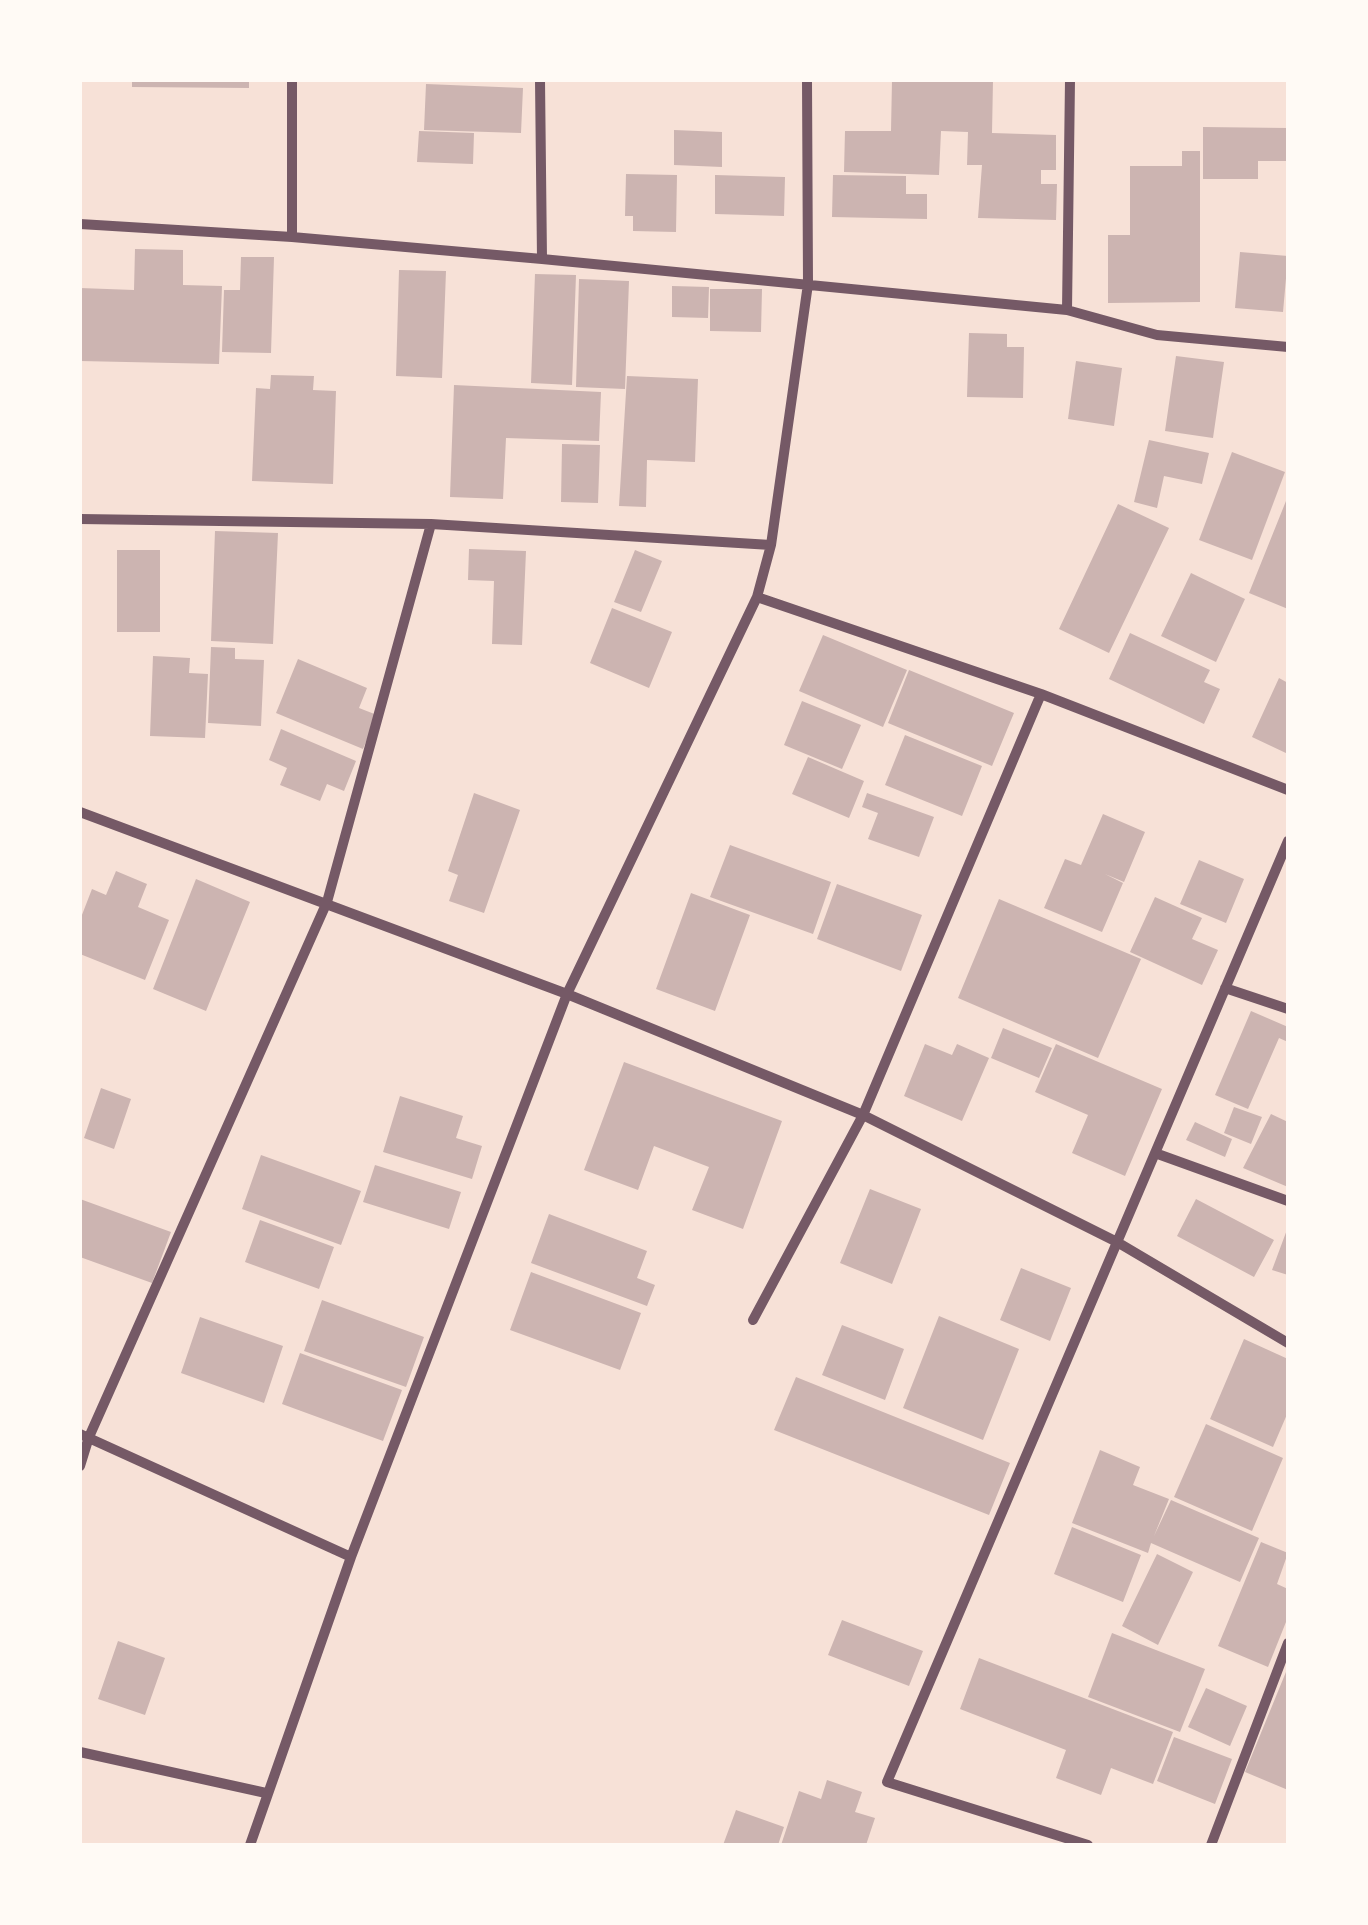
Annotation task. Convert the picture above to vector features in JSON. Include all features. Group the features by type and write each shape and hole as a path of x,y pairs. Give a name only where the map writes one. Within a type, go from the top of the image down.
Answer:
{"street":[{"path":"292,80 292,237"},
{"path":"540,80 542,258"},
{"path":"250,1845 350,1557 568,994 757,597 771,545 808,284 807,80"},
{"path":"1067,310 1070,80"},
{"path":"80,224 542,258 1067,310 1156,335 1288,346"},
{"path":"80,519 431,524 771,545"},
{"path":"80,1466 85,1436 327,902 431,524"},
{"path":"757,597 1041,694 1288,790"},
{"path":"754,1320 863,1115 1041,694"},
{"path":"80,812 568,994 863,1115 1117,1242 1288,1343"},
{"path":"1088,1845 886,1782 1288,841"},
{"path":"1225,988 1288,1009"},
{"path":"1155,1153 1288,1201"},
{"path":"85,1436 350,1557"},
{"path":"1211,1845 1288,1643"},
{"path":"80,1752 266,1793"}],"building":[{"path":"132,80 249,80 249,88 132,87"},
{"path":"892,80 993,80 992,133 1056,135 1056,170 1041,170 1041,184 1057,184 1056,220 978,218 982,165 967,165 968,132 941,131 939,175 844,172 845,131 891,131"},
{"path":"426,84 523,88 521,133 424,130"},
{"path":"1203,127 1288,128 1288,161 1258,161 1258,179 1203,179"},
{"path":"674,130 722,132 722,167 674,165"},
{"path":"419,131 474,133 473,164 417,162"},
{"path":"1182,151 1200,151 1200,302 1108,303 1108,235 1130,235 1130,166 1182,166"},
{"path":"626,174 677,175 676,232 633,231 633,216 625,216"},
{"path":"715,175 785,177 784,216 715,214"},
{"path":"833,175 906,176 906,194 927,194 927,219 832,217"},
{"path":"135,249 183,250 183,285 222,286 219,364 80,361 80,288 134,290"},
{"path":"1240,252 1288,256 1283,312 1235,308"},
{"path":"241,257 274,257 271,353 222,352 224,290 240,290"},
{"path":"399,270 446,271 442,378 396,376"},
{"path":"535,274 576,275 572,385 531,383"},
{"path":"579,279 629,281 625,389 576,387"},
{"path":"672,286 709,287 708,318 672,317"},
{"path":"710,289 762,289 761,332 710,331"},
{"path":"969,333 1007,334 1007,347 1024,347 1023,398 967,397"},
{"path":"1176,356 1224,362 1213,438 1165,431"},
{"path":"1076,361 1122,368 1114,426 1068,419"},
{"path":"271,375 314,376 313,390 336,391 333,484 252,481 256,388 270,389"},
{"path":"627,376 698,379 695,462 647,460 646,507 619,506"},
{"path":"454,385 601,392 599,441 506,438 503,499 450,497"},
{"path":"1149,440 1209,453 1202,484 1164,476 1157,508 1134,502"},
{"path":"562,444 600,445 598,503 561,502"},
{"path":"1232,452 1285,472 1252,560 1199,540"},
{"path":"1288,496 1288,609 1249,593"},
{"path":"1118,504 1169,528 1109,653 1059,629"},
{"path":"215,531 278,533 273,644 211,641"},
{"path":"469,549 526,551 522,645 492,644 494,581 468,580"},
{"path":"117,550 160,550 160,632 117,632"},
{"path":"635,550 662,561 641,612 614,602"},
{"path":"1191,573 1245,599 1216,662 1161,636"},
{"path":"612,608 672,632 649,688 590,663"},
{"path":"1130,633 1210,670 1204,682 1220,689 1204,724 1109,679"},
{"path":"823,635 907,670 883,727 799,691"},
{"path":"211,647 235,648 235,659 264,660 261,726 208,723"},
{"path":"153,656 190,658 189,673 208,674 205,738 150,736"},
{"path":"298,659 367,688 359,708 377,715 363,749 276,713"},
{"path":"909,670 1014,713 992,766 888,723"},
{"path":"1279,678 1288,683 1288,754 1252,737"},
{"path":"802,701 861,725 842,769 784,745"},
{"path":"281,729 356,761 344,791 327,784 320,801 280,785 287,768 269,760"},
{"path":"905,735 982,766 962,816 885,785"},
{"path":"808,757 864,781 849,818 792,794"},
{"path":"474,793 520,810 484,913 449,901 458,875 448,871"},
{"path":"867,793 934,817 919,857 868,839 878,813 862,807"},
{"path":"1103,814 1145,832 1124,882 1105,874 1123,883 1102,932 1044,908 1065,859 1081,865"},
{"path":"730,845 831,882 813,934 710,897"},
{"path":"1199,860 1244,879 1226,923 1180,904"},
{"path":"116,871 147,884 138,907 169,920 145,980 80,954 80,920 92,889 106,895"},
{"path":"196,879 250,902 206,1011 153,989"},
{"path":"837,884 922,915 901,971 817,939"},
{"path":"691,893 750,915 715,1011 656,989"},
{"path":"1155,897 1202,918 1192,939 1218,950 1202,985 1130,952"},
{"path":"999,899 1141,959 1098,1058 958,998"},
{"path":"1251,1011 1288,1027 1288,1042 1279,1038 1248,1109 1215,1095"},
{"path":"1003,1028 1052,1048 1039,1078 991,1058"},
{"path":"925,1044 952,1055 957,1044 989,1058 962,1121 904,1096"},
{"path":"1056,1044 1162,1089 1125,1176 1072,1153 1088,1115 1035,1092"},
{"path":"624,1062 782,1121 743,1229 692,1210 709,1167 654,1146 638,1190 584,1170"},
{"path":"101,1088 131,1099 114,1149 84,1138"},
{"path":"400,1096 463,1116 456,1138 482,1146 472,1179 383,1152"},
{"path":"1234,1107 1262,1117 1251,1144 1224,1133"},
{"path":"1271,1114 1288,1122 1288,1187 1243,1168"},
{"path":"1195,1122 1232,1139 1225,1157 1186,1140"},
{"path":"261,1155 361,1191 341,1245 242,1209"},
{"path":"375,1165 461,1192 449,1229 363,1202"},
{"path":"870,1189 921,1209 892,1284 840,1263"},
{"path":"80,1199 171,1232 152,1283 80,1257"},
{"path":"1196,1199 1274,1240 1254,1277 1177,1236"},
{"path":"549,1214 647,1251 637,1278 655,1285 647,1306 531,1263"},
{"path":"260,1220 334,1247 319,1289 245,1262"},
{"path":"1288,1227 1288,1275 1272,1270"},
{"path":"1021,1268 1071,1288 1050,1341 1000,1320"},
{"path":"531,1272 641,1313 620,1370 510,1330"},
{"path":"322,1300 424,1337 406,1387 304,1351"},
{"path":"939,1316 1019,1349 983,1440 903,1408"},
{"path":"200,1317 283,1346 264,1403 181,1373"},
{"path":"842,1325 904,1349 885,1400 822,1375"},
{"path":"1244,1339 1288,1359 1288,1412 1273,1447 1210,1419"},
{"path":"300,1353 402,1390 383,1441 282,1404"},
{"path":"796,1377 1010,1463 989,1515 774,1430"},
{"path":"1206,1424 1283,1458 1252,1531 1174,1497"},
{"path":"1100,1450 1140,1467 1133,1485 1169,1499 1154,1536 1171,1500 1259,1538 1240,1582 1151,1543 1148,1553 1072,1523"},
{"path":"1072,1527 1141,1555 1123,1602 1054,1574"},
{"path":"1261,1542 1288,1553 1277,1584 1288,1589 1288,1617 1268,1667 1218,1646"},
{"path":"1157,1554 1193,1572 1158,1645 1122,1626"},
{"path":"842,1620 923,1651 909,1686 828,1655"},
{"path":"1112,1633 1205,1669 1180,1732 1088,1697"},
{"path":"118,1641 165,1658 145,1715 98,1699"},
{"path":"979,1658 1173,1732 1153,1784 1111,1768 1101,1795 1056,1778 1066,1750 960,1709"},
{"path":"1288,1667 1288,1790 1245,1772"},
{"path":"1206,1688 1247,1706 1230,1746 1188,1727"},
{"path":"1174,1737 1232,1759 1215,1804 1157,1781"},
{"path":"827,1780 862,1792 855,1812 875,1818 866,1845 781,1845 799,1791 821,1799"},
{"path":"736,1810 784,1827 778,1845 723,1845"}]}
